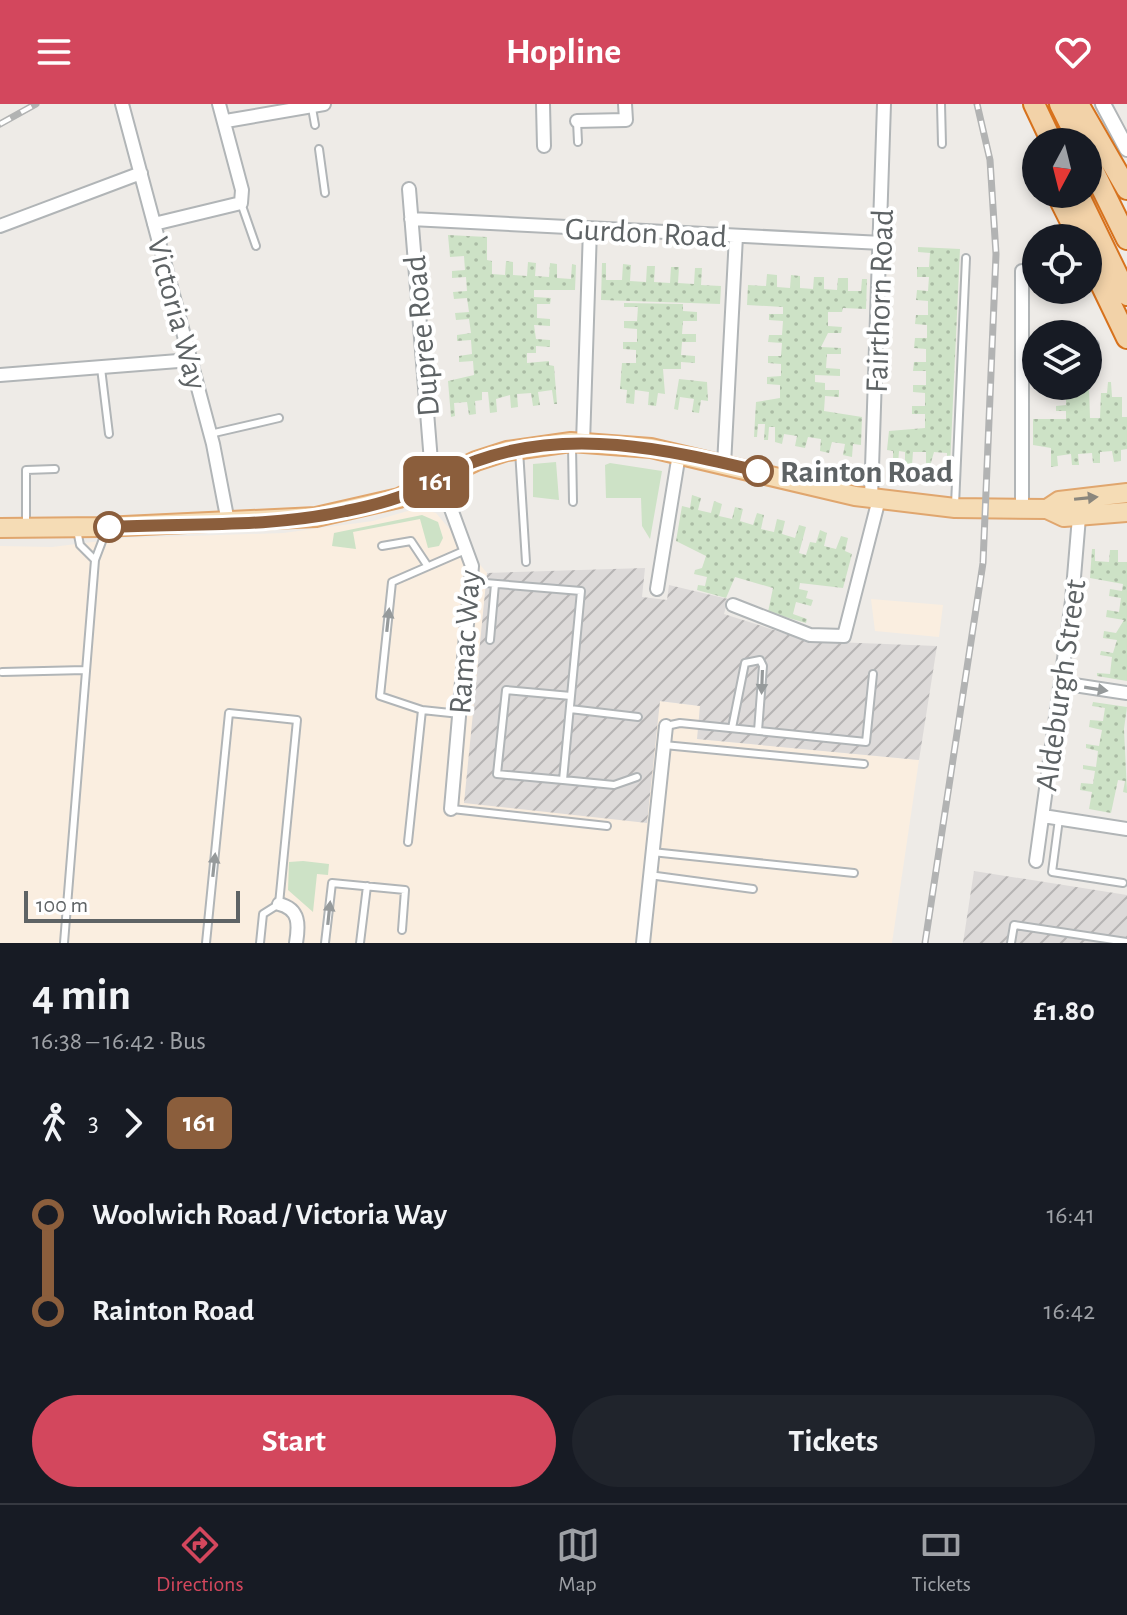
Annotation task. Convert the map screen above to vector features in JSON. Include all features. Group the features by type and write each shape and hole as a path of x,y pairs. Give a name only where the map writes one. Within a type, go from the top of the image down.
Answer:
{"highway":[{"path":"1024,104 1032,128"},
{"path":"1034,104 1045,128"},
{"path":"1060,104 1072,128"},
{"path":"1078,104 1127,189"},
{"path":"1102,188 1127,239"},
{"path":"1085,208 1127,295"},
{"path":"1102,286 1127,338"}],"main road":[{"path":"0,528 228,522 345,512 394,500 476,461 518,448 577,442 640,446 875,499 955,508 1047,509 1059,501 1127,493"},
{"path":"1047,509 1064,517 1127,512"}],"street":[{"name":"Victoria Way","path":"122,104 210,434 228,522"},
{"path":"154,224 241,203 242,190 219,104"},
{"path":"543,104 544,146"},
{"path":"577,121 626,120 625,104"},
{"name":"Fairthorn Road","path":"733,605 810,635 844,636 875,499 884,104"},
{"path":"1103,104 1127,149"},
{"path":"226,121 296,107 318,106"},
{"path":"0,226 141,173"},
{"name":"Dupree Road","path":"409,189 432,474 437,481"},
{"name":"Gurdon Road","path":"411,219 882,243"},
{"path":"577,442 590,229"},
{"path":"724,465 736,236"},
{"path":"1022,271 1022,511"},
{"path":"0,375 191,360"},
{"path":"657,589 679,454"},
{"name":"Ramac Way","path":"437,481 469,549 473,582 451,809"},
{"name":"Aldeburgh Street","path":"1079,517 1075,576 1043,816 1127,829"},
{"path":"1061,683 1127,693"},
{"path":"643,943 666,726"},
{"path":"1036,861 1043,816"},
{"path":"279,904 291,909 297,919 296,943"}],"lane":[{"path":"941,104 942,144"},
{"path":"315,125 318,106"},
{"path":"577,121 578,142"},
{"path":"319,149 325,193"},
{"path":"241,203 256,246"},
{"path":"955,508 966,258"},
{"path":"101,368 109,434"},
{"path":"210,434 279,418"},
{"path":"573,502 577,442"},
{"path":"518,448 523,469 526,562"},
{"path":"26,528 26,470 55,469"},
{"path":"77,527 80,545 95,560"},
{"path":"64,943 95,560 104,543 106,527"},
{"path":"382,546 411,541 427,565"},
{"path":"460,714 422,710 380,696 392,582 469,549"},
{"path":"473,582 581,591 563,780"},
{"path":"490,640 495,584"},
{"path":"732,728 740,673 751,659 760,660 763,666 758,731"},
{"path":"2,672 85,670"},
{"path":"666,726 732,728 866,742 873,674"},
{"path":"571,696 506,690 497,774 614,785 637,777"},
{"path":"570,709 638,717"},
{"path":"408,842 422,710"},
{"path":"206,943 229,713 297,720 279,904 263,914 260,943"},
{"path":"664,745 864,764"},
{"path":"451,809 607,826"},
{"path":"1059,819 1052,872 1123,883"},
{"path":"652,852 854,873"},
{"path":"649,875 753,889"},
{"path":"325,943 332,883 405,890 402,930"},
{"path":"360,943 367,886"},
{"path":"1011,943 1014,925 1127,942"}],"shaded area":[{"path":"418,508 436,513 487,573 465,803 659,701 700,706 698,739 919,760 892,943 0,943 0,546 52,547 125,538 283,533 373,521"},
{"path":"645,568 642,597 667,600 669,585 728,599 724,614 808,641 937,646 919,760 697,739 700,706 660,701 647,823 464,803 487,573"},
{"path":"871,599 943,605 939,637 875,631"},
{"path":"974,871 1127,895 1127,943 963,943"}],"green space":[{"path":"448,235 487,237 487,260 492,261 492,274 505,275 506,261 513,262 513,275 527,276 528,262 536,263 535,276 549,277 550,263 557,264 557,278 571,279 572,264 576,265 575,290 534,290 534,297 551,298 550,304 537,304 537,318 550,319 550,326 534,325 536,339 550,340 550,347 536,346 536,353 527,353 527,363 549,361 549,365 554,366 557,404 554,404 552,390 538,392 540,405 533,406 531,393 517,394 518,407 511,408 510,395 496,399 497,412 490,413 488,392 482,392 482,400 475,401 476,414 469,415 467,402 454,403 455,416 451,417 448,381 474,375 473,361 459,362 459,356 472,354 471,340 457,341 457,335 471,333 469,319 456,320 455,313 469,312 467,298 454,299 453,292 467,291 466,277 452,278 452,271 465,270 464,256 450,257"},
{"path":"918,247 960,249 950,466 947,466 947,453 934,452 930,466 926,465 926,452 913,452 912,465 905,465 905,452 899,451 898,464 893,464 893,451 887,450 889,431 925,428 925,414 912,414 912,406 925,406 925,393 913,392 913,385 926,385 926,371 913,371 914,362 926,362 926,349 914,348 915,338 927,338 927,325 915,324 916,315 928,315 928,301 916,300 917,290 928,291 929,277 917,277 917,267 929,267 930,253 918,252"},
{"path":"602,263 606,263 606,280 622,280 623,264 631,265 630,281 646,282 647,266 655,266 654,282 670,283 671,267 679,267 678,283 694,284 695,268 702,268 701,285 721,286 720,304 601,300"},
{"path":"767,274 777,275 777,287 790,288 791,275 800,276 800,288 813,289 814,277 824,277 824,289 837,290 838,278 848,278 848,291 861,291 862,279 867,279 866,309 843,308 842,312 828,312 828,326 842,327 841,333 828,333 821,347 841,348 841,354 827,354 826,368 840,369 840,376 815,375 815,382 825,383 825,390 839,390 839,397 825,396 824,411 862,417 861,445 853,444 852,457 843,455 845,444 832,442 829,453 820,451 821,439 808,437 805,448 795,446 797,436 784,434 782,444 775,442 775,427 769,427 768,440 764,440 765,424 758,424 757,437 754,437 756,402 780,398 780,385 767,384 767,377 781,376 781,364 768,363 768,356 781,356 782,343 768,342 769,335 782,335 783,321 769,320 769,314 783,314 783,307 747,305 748,285 766,286"},
{"path":"624,303 683,304 683,311 697,312 697,321 683,321 682,334 696,334 696,342 682,342 681,355 695,356 695,363 681,362 681,369 663,369 665,394 658,393 656,406 648,405 649,392 635,390 634,404 626,403 627,390 620,389 622,363 636,363 636,350 623,349 623,342 637,342 637,329 624,328 624,321 637,321 638,307 624,307"},
{"path":"679,379 707,382 708,401 701,400 699,413 692,412 694,399 680,397 678,410 674,409"},
{"path":"1108,382 1111,382 1112,397 1122,397 1122,417 1127,417 1127,449 1121,450 1121,461 1114,462 1112,451 1100,452 1100,463 1093,463 1092,453 1078,454 1079,465 1072,465 1071,454 1057,456 1058,466 1051,467 1051,448 1033,445 1033,419 1066,419 1066,411 1056,411 1056,406 1066,405 1066,400 1089,400 1090,418 1100,418 1102,393 1107,393"},
{"path":"556,462 559,500 533,497 533,464"},
{"path":"610,463 662,471 650,539 642,526 641,498 606,498 605,465"},
{"path":"692,495 701,498 698,510 711,513 714,501 722,504 719,516 732,519 735,507 743,509 740,521 753,525 757,513 764,515 761,529 774,532 777,519 785,521 782,534 795,538 799,525 806,527 799,553 806,555 810,542 816,543 820,530 827,533 824,546 836,549 841,536 848,538 845,551 852,554 843,588 800,583 799,589 808,591 806,598 813,600 811,606 796,602 793,614 807,619 806,623 768,612 773,588 735,577 726,598 697,590 698,585 705,586 707,577 694,574 695,570 702,568 706,556 676,541 682,506 690,508"},
{"path":"422,515 438,522 443,538 439,546 428,548 420,519 353,532 356,549 332,546 334,533"},
{"path":"1092,549 1095,549 1095,561 1109,562 1110,550 1118,550 1118,562 1127,562 1127,681 1097,676 1097,673 1110,674 1112,657 1100,655 1101,651 1113,653 1117,640 1103,638 1104,631 1116,633 1124,620 1106,617 1107,610 1119,612 1121,598 1109,596 1110,589 1122,591 1123,584 1090,578"},
{"path":"1093,702 1127,707 1124,729 1127,793 1123,792 1125,781 1118,780 1111,813 1089,809 1092,792 1080,790 1081,783 1093,784 1095,771 1083,769 1083,765 1096,767 1098,751 1086,748 1086,744 1099,746 1102,730 1089,727 1090,720 1103,721 1105,708 1092,706"},
{"path":"289,862 329,864 328,875 317,874 313,912 288,890"}],"railway":[{"path":"0,124 36,104"},
{"path":"925,943 983,563 996,254 990,160 977,104"}],"bus line":[{"name":"161","path":"109,527 280,520 345,512 399,498 476,461 518,448 554,443 640,446 758,471"}],"place":[{"name":"Rainton Road","path":"758,471"}]}
